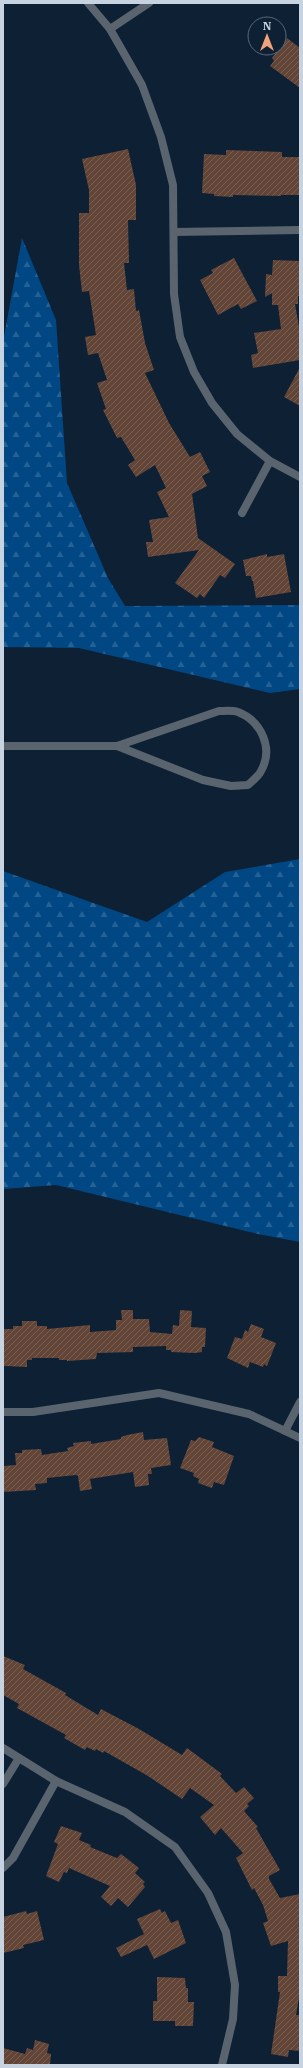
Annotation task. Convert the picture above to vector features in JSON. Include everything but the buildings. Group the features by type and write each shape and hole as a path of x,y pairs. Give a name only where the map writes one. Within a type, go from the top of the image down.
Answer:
{"street":[{"path":"88,3 110,28 142,84 160,137 173,185 174,294 180,336 194,372 212,403 237,434 270,461 300,477"},
{"path":"110,28 148,3"},
{"path":"174,232 300,230"},
{"path":"242,513 270,461"},
{"path":"3,746 117,746 219,711 236,712 254,721 265,739 265,755 261,771 248,785 231,786 203,780 117,746"},
{"path":"3,1412 33,1412 159,1393 249,1414 300,1438"},
{"path":"285,1431 300,1402"},
{"path":"3,1748 56,1781 125,1812 175,1847 208,1893 226,1932 235,1986 233,2019 222,2065"},
{"path":"3,1784 19,1758"},
{"path":"3,1868 13,1858 56,1781"}],"green space":[{"path":"22,238 56,320 67,483 108,578 125,606 300,605 300,689 270,693 79,648 3,647 3,342"},
{"path":"300,859 300,1242 258,1234 56,1185 3,1189 3,871 147,922 225,872"}]}
